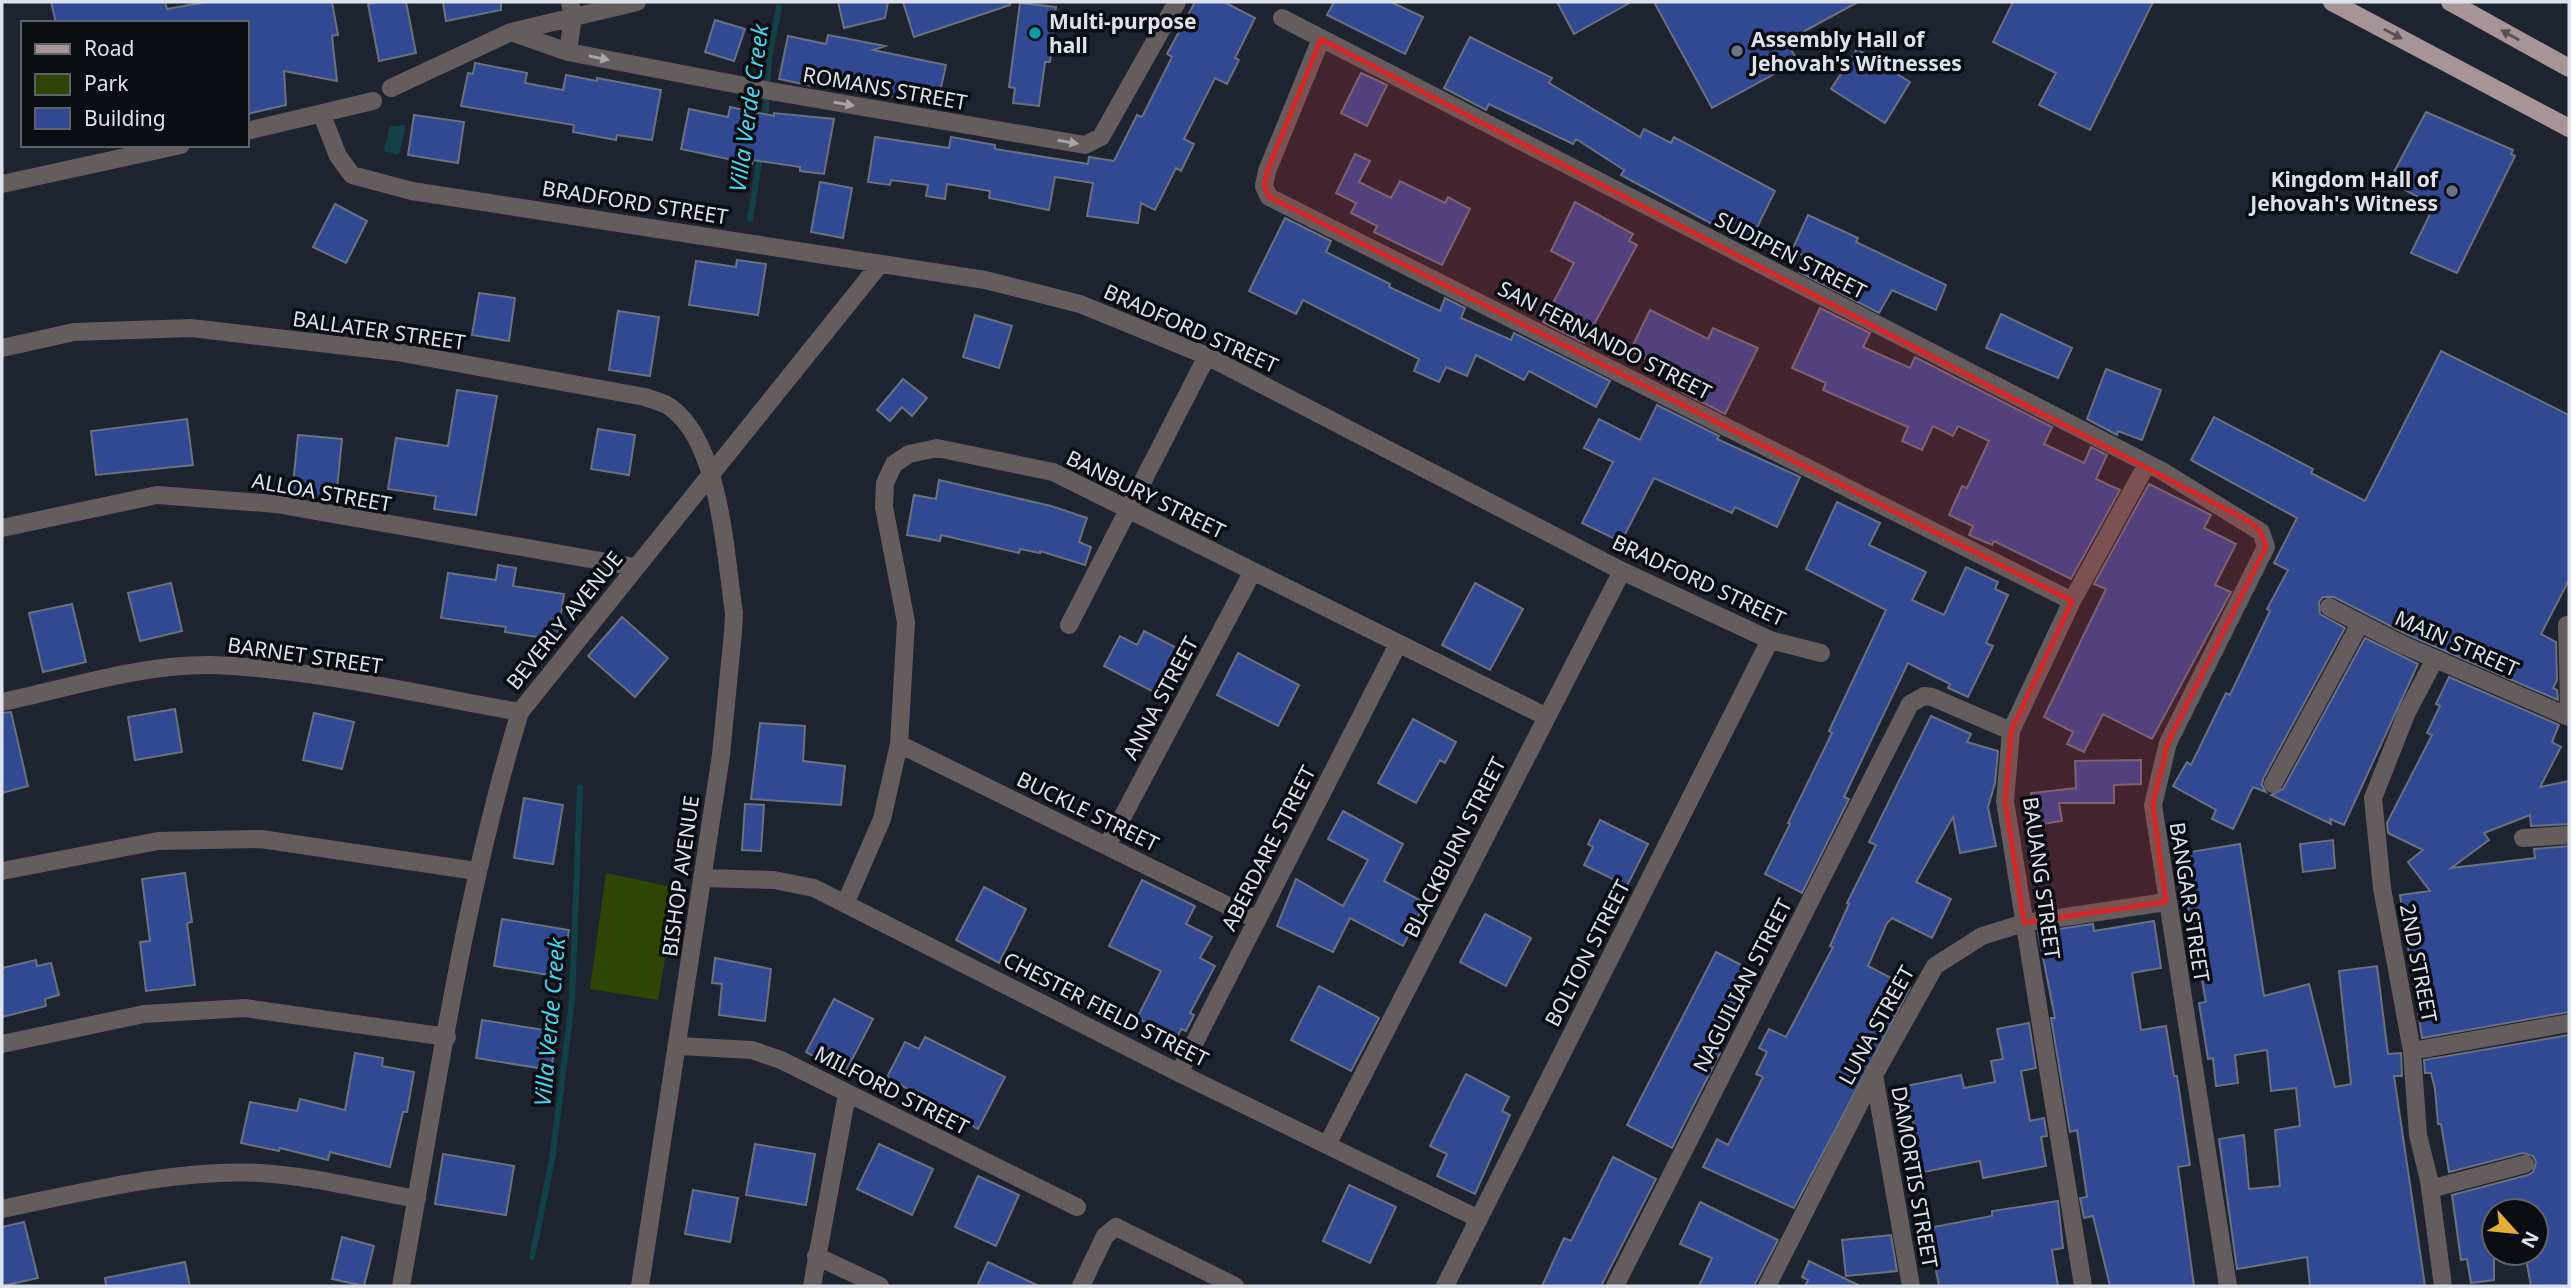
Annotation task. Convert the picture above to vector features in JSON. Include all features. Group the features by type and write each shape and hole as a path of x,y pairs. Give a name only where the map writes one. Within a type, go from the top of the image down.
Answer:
{"main road":[{"path":"2332,2 2569,128"},
{"path":"2450,2 2569,68"}],"street":[{"path":"391,88 511,32 571,9 637,2"},
{"name":"ROMANS STREET","path":"511,32 568,52 757,89 1086,145 1101,137 1177,2"},
{"path":"568,52 571,9"},
{"name":"SUDIPEN STREET","path":"1282,18 2147,464 2249,521 2262,531 2266,547"},
{"name":"SAN FERNANDO STREET","path":"1321,39 1267,172 1264,186 1269,197 2072,601"},
{"path":"248,131 373,101"},
{"name":"BRADFORD STREET","path":"322,115 338,156 352,176 412,191 985,280 1080,304 1208,356 1622,571 1770,640 1821,653"},
{"path":"2,184 172,147"},
{"name":"BEVERLY AVENUE","path":"401,1286 477,872 495,794 520,712 880,264"},
{"name":"BALLATER STREET","path":"2,348 74,332 191,328 397,352 645,397 669,406 687,423 712,471"},
{"path":"1069,625 1208,356"},
{"name":"BANBURY STREET","path":"846,902 882,819 899,744 906,622 884,507 885,483 894,464 909,454 937,448 1053,472 1547,717"},
{"name":"BAUANG STREET","path":"2083,1286 2005,801 2011,732 2072,601 2147,464"},
{"name":"BISHOP AVENUE","path":"640,1286 679,1046 721,755 734,623 712,471"},
{"name":"ALLOA STREET","path":"2,528 157,495 276,504 635,567"},
{"name":"BANGAR STREET","path":"2228,1286 2153,805 2168,743 2266,547"},
{"name":"ANNA STREET","path":"1107,846 1253,571"},
{"name":"BLACKBURN STREET","path":"1328,1143 1622,571"},
{"name":"MAIN STREET","path":"2329,607 2435,659 2569,717"},
{"path":"2273,784 2360,624"},
{"path":"2567,625 2569,704"},
{"name":"BOLTON STREET","path":"1446,1286 1770,640"},
{"name":"ABERDARE STREET","path":"1179,1073 1398,644"},
{"name":"2ND STREET","path":"2435,659 2407,712 2373,798 2382,888 2412,1051 2418,1135 2430,1189 2443,1286"},
{"name":"BARNET STREET","path":"2,702 151,670 209,665 273,670 520,712"},
{"name":"NAGUILIAN STREET","path":"1615,1286 1910,704 1924,696 1932,697 2011,732"},
{"name":"BUCKLE STREET","path":"899,744 1257,920"},
{"path":"2523,838 2569,835"},
{"path":"2,871 158,841 261,839 477,872"},
{"name":"CHESTER FIELD STREET","path":"703,878 774,880 814,888 846,902 1179,1073 1328,1143 1479,1219"},
{"name":"LUNA STREET","path":"1767,1286 1874,1075 1935,966 1983,936 2024,923 2166,902"},
{"path":"2,1044 144,1014 245,1007 447,1037"},
{"path":"2412,1051 2569,1023"},
{"name":"MILFORD STREET","path":"679,1046 752,1050 781,1060 1077,1207"},
{"name":"DAMORTIS STREET","path":"1874,1075 1911,1286"},
{"path":"812,1286 847,1094"},
{"path":"2430,1189 2525,1164"},
{"path":"2,1209 102,1189 217,1173 261,1173 417,1199"},
{"path":"1080,1286 1105,1236 1116,1227 1235,1286"},
{"path":"816,1256 880,1286"}],"highlighted area":[{"path":"1321,39 2249,521 2261,532 2266,547 2168,743 2153,805 2166,902 2024,923 2005,801 2011,731 2072,601 1269,197 1264,186 1267,171"}],"green space":[{"path":"606,873 677,888 658,1000 590,989"}],"shaded area":[{"path":"406,125 399,155 384,151 390,126"}],"building":[{"path":"51,2 165,2 167,9 206,2 332,2 338,35 332,36 337,81 284,71 286,105 248,114 248,21 56,21"},
{"path":"406,2 416,53 379,61 368,4"},
{"path":"443,2 501,2 501,10 446,21"},
{"path":"838,2 888,2 885,18 844,28"},
{"path":"903,2 1010,2 1010,5 914,37"},
{"path":"1195,2 1224,2 1255,18 1235,58 1239,60 1227,84 1215,78 1184,139 1194,144 1181,171 1176,168 1155,210 1141,203 1138,223 1087,216 1093,183 1055,177 1049,210 989,198 990,191 947,184 945,199 926,196 928,185 891,180 890,185 868,182 875,137 949,148 951,137 995,145 995,149 1088,164 1089,157 1114,161 1137,115 1142,117 1172,57 1167,54"},
{"path":"1334,2 1391,2 1423,17 1405,54 1327,15"},
{"path":"1557,2 1631,2 1574,34"},
{"name":"Assembly Hall of Jehovah's Witnesses","path":"1654,2 1858,2 1786,41 1798,61 1712,108"},
{"path":"2013,2 2153,2 2090,130 2039,105 2056,73 1993,42"},
{"path":"1020,3 1056,7 1050,62 1045,62 1039,106 1013,103 1015,88 1009,87"},
{"path":"715,20 745,29 734,61 705,52"},
{"path":"828,35 885,46 873,50 946,65 937,105 848,88 850,80 815,73 812,86 779,79 788,36 826,44"},
{"path":"1470,37 1552,78 1549,83 1640,137 1644,129 1671,143 1674,137 1775,191 1749,244 1621,175 1624,170 1576,139 1573,144 1489,104 1486,110 1444,88"},
{"path":"1857,49 1910,82 1885,123 1831,89"},
{"path":"475,63 527,73 525,83 563,90 566,75 661,90 652,140 617,135 616,140 573,132 574,125 461,106 468,73 473,74"},
{"path":"1361,73 1387,85 1367,126 1341,113"},
{"path":"730,107 774,116 774,113 834,119 824,174 800,171 800,167 753,160 752,164 681,149 689,109 728,117"},
{"name":"Kingdom Hall of Jehovah's Witness","path":"2426,112 2513,150 2511,154 2515,156 2457,273 2411,253 2434,206 2389,181"},
{"path":"414,115 464,122 458,163 408,155"},
{"path":"1355,154 1370,161 1359,182 1391,198 1400,181 1445,203 1448,197 1470,209 1442,265 1374,232 1377,226 1351,213 1356,203 1336,193"},
{"path":"820,182 852,188 843,238 811,232"},
{"path":"1575,202 1633,234 1629,241 1637,245 1584,343 1543,322 1574,263 1551,251"},
{"path":"335,204 367,221 346,263 313,247"},
{"path":"1808,215 1858,238 1856,242 1946,285 1936,310 1892,290 1879,313 1799,272 1806,257 1792,250"},
{"path":"1285,218 1331,241 1326,252 1390,284 1389,287 1440,311 1445,298 1465,308 1461,318 1511,340 1514,333 1610,381 1596,407 1529,371 1524,380 1476,355 1467,376 1446,367 1439,382 1414,371 1419,359 1303,300 1296,314 1249,291"},
{"path":"737,260 766,264 758,315 689,305 696,261 736,267"},
{"path":"479,293 515,298 509,341 472,335"},
{"path":"1820,308 1870,333 1863,347 1910,368 1915,357 2052,427 2044,444 2084,463 2091,447 2107,455 2096,479 2120,490 2071,579 1994,541 1992,545 1969,535 1973,526 1949,515 1962,486 1967,488 1989,441 1958,426 1953,436 1933,426 1922,450 1902,441 1908,427 1823,390 1826,383 1792,368"},
{"path":"1650,310 1708,339 1713,328 1758,348 1725,414 1682,392 1688,380 1630,351"},
{"path":"618,311 659,317 650,376 609,370"},
{"path":"2001,314 2072,348 2058,378 1986,348"},
{"path":"975,315 1012,326 999,368 963,357"},
{"path":"2441,351 2569,415 2569,580 2541,634 2556,642 2557,680 2553,688 2557,690 2558,700 2406,634 2334,597 2323,597 2319,602 2320,614 2345,628 2263,779 2262,785 2266,792 2253,787 2233,829 2212,819 2216,810 2173,786 2187,762 2191,765 2226,693 2230,695 2270,611 2267,609 2288,570 2274,563 2297,518 2191,460 2214,417 2313,469 2311,473 2365,501"},
{"path":"2106,369 2161,390 2142,440 2118,431 2117,435 2087,419"},
{"path":"903,379 927,398 912,416 902,407 890,421 877,410"},
{"path":"457,390 497,396 476,515 434,509 436,496 388,489 396,438 448,446"},
{"path":"1657,405 1719,436 1717,439 1800,477 1777,527 1735,507 1732,513 1654,478 1621,542 1582,523 1613,462 1584,448 1599,419 1640,440"},
{"path":"187,419 193,465 96,475 91,431"},
{"path":"598,429 635,435 629,475 591,469"},
{"path":"298,435 342,439 336,499 292,494"},
{"path":"939,480 1051,506 1087,518 1079,542 1091,547 1085,565 1040,551 1020,549 1019,553 941,535 940,541 907,535 914,495 936,499"},
{"path":"2149,484 2211,515 2204,528 2236,544 2215,585 2231,592 2152,739 2103,714 2084,752 2067,744 2073,732 2044,717 2106,589 2094,584"},
{"path":"1837,502 1880,523 1869,545 1926,572 1912,600 1944,615 1966,567 1998,582 1995,589 2008,595 1986,643 1993,646 1968,697 1948,688 1950,684 1908,663 1844,797 1849,799 1802,893 1765,874 1832,733 1829,731 1886,610 1806,569"},
{"path":"498,565 516,568 513,586 564,594 557,640 505,632 506,627 441,618 448,573 496,580"},
{"path":"171,583 182,631 140,641 128,593"},
{"path":"1475,583 1523,609 1490,670 1442,645"},
{"path":"72,604 86,662 43,672 29,613"},
{"path":"622,617 668,658 635,697 588,656"},
{"path":"1144,631 1192,656 1169,700 1104,666 1120,636 1137,645"},
{"path":"2365,638 2418,664 2344,825 2330,819 2331,824 2271,795 2283,789"},
{"path":"1238,653 1299,685 1278,726 1217,695"},
{"path":"2449,677 2559,725 2552,742 2561,747 2540,787 2569,781 2569,824 2531,826 2530,815 2484,833 2489,840 2451,868 2535,858 2534,849 2569,846 2569,1012 2422,1038 2400,895 2430,891 2408,862 2423,850 2388,833 2387,823 2432,735 2427,733 2440,706 2436,704"},
{"path":"175,709 182,752 135,760 128,717"},
{"path":"11,712 28,786 2,793 2,713"},
{"path":"314,713 354,722 342,769 303,760"},
{"path":"1931,716 1971,734 1967,742 1998,751 1995,783 1988,807 1996,846 1960,853 1953,817 1916,882 1951,899 1932,938 1892,918 1887,923 1868,966 1910,988 1794,1208 1703,1167 1717,1139 1728,1145 1763,1077 1756,1074 1767,1052 1759,1048 1769,1029 1786,1037 1833,947 1830,946 1849,904 1847,903 1876,845 1869,842"},
{"path":"1413,719 1456,742 1445,763 1440,760 1416,803 1378,783"},
{"path":"760,723 805,726 803,761 845,766 841,805 751,799"},
{"path":"2141,760 2141,784 2114,785 2114,803 2059,803 2062,821 2035,825 2031,793 2076,788 2075,761"},
{"path":"524,798 563,805 553,864 514,858"},
{"path":"745,804 764,805 761,851 742,850"},
{"path":"1343,811 1403,844 1384,881 1425,903 1403,946 1350,918 1333,952 1277,926 1296,879 1343,906 1368,860 1328,839"},
{"path":"1600,820 1648,844 1627,886 1584,865 1593,847 1588,844"},
{"path":"2333,840 2335,868 2303,872 2300,844"},
{"path":"2240,844 2264,996 2309,984 2335,1087 2351,1084 2339,971 2377,966 2388,1054 2401,1053 2402,1076 2394,1076 2425,1286 2310,1286 2307,1257 2237,1269 2219,1139 2244,1135 2249,1189 2280,1186 2275,1130 2300,1126 2296,1088 2271,1091 2267,1050 2235,1055 2238,1083 2216,1086 2213,1058 2208,1059 2199,1003 2206,1002 2178,854"},
{"path":"185,873 192,922 187,923 195,985 146,991 140,942 150,941 142,879"},
{"path":"1142,880 1195,906 1186,924 1212,937 1200,958 1215,966 1190,1013 1194,1015 1186,1031 1181,1029 1177,1038 1137,1018 1161,971 1109,946"},
{"path":"984,887 1026,909 999,963 956,940"},
{"path":"1485,914 1531,938 1506,986 1460,962"},
{"path":"502,919 569,930 561,977 494,966"},
{"path":"2154,921 2161,968 2132,973 2141,1030 2166,1026 2174,1076 2177,1076 2190,1165 2178,1167 2194,1286 2110,1286 2093,1216 2084,1218 2080,1198 2087,1197 2077,1130 2070,1132 2051,1018 2055,1018 2038,932 2093,924 2094,931"},
{"path":"1716,952 1751,970 1714,1049 1720,1053 1672,1148 1627,1125"},
{"path":"715,958 771,969 765,1021 719,1015 722,984 712,983"},
{"path":"36,960 37,966 51,963 59,995 45,999 46,1006 2,1017 2,968"},
{"path":"1319,986 1379,1018 1351,1071 1291,1040"},
{"path":"834,999 873,1019 845,1073 806,1052"},
{"path":"482,1020 557,1032 551,1070 476,1058"},
{"path":"2029,1023 2036,1068 2021,1071 2030,1121 2044,1118 2047,1136 2041,1137 2046,1166 1983,1178 1980,1161 1923,1172 1906,1086 1961,1075 1964,1088 1995,1082 1991,1061 2003,1059 1997,1029"},
{"path":"2569,1035 2569,1286 2531,1286 2528,1267 2550,1267 2550,1197 2480,1197 2480,1267 2494,1267 2494,1280 2471,1283 2467,1259 2461,1260 2452,1195 2528,1175 2533,1172 2536,1162 2533,1156 2523,1153 2449,1172 2441,1124 2438,1124 2435,1089 2431,1073 2425,1073 2424,1060"},
{"path":"925,1037 1005,1077 978,1129 887,1077 905,1042 919,1049"},
{"path":"355,1053 383,1058 382,1066 414,1072 407,1112 403,1112 390,1167 330,1152 328,1160 280,1148 279,1151 241,1143 250,1102 297,1111 300,1099 345,1110"},
{"path":"1466,1074 1509,1097 1502,1111 1510,1115 1475,1194 1437,1176 1447,1154 1430,1146"},
{"path":"755,1144 815,1154 806,1205 746,1195"},
{"path":"879,1144 933,1169 912,1215 857,1189"},
{"path":"443,1154 514,1166 506,1215 435,1204"},
{"path":"1613,1157 1656,1179 1601,1286 1542,1286 1564,1238 1571,1241"},
{"path":"978,1176 1019,1195 996,1246 955,1227"},
{"path":"1349,1185 1396,1207 1370,1263 1323,1241"},
{"path":"693,1190 738,1198 730,1242 685,1234"},
{"path":"2058,1201 2063,1248 2052,1250 2058,1286 1939,1286 1928,1228 1992,1216 1992,1211"},
{"path":"1700,1202 1778,1240 1754,1286 1699,1286 1712,1258 1680,1244"},
{"path":"24,1222 38,1278 2,1286 2,1227"},
{"path":"1891,1235 1897,1271 1846,1276 1842,1240"},
{"path":"342,1237 374,1246 364,1286 332,1279"},
{"path":"1809,1261 1860,1286 1805,1286 1808,1280 1802,1277"},
{"path":"185,1262 190,1286 106,1286 105,1278"},
{"path":"988,1262 1039,1286 977,1286"}],"waterway":[{"name":"Villa Verde Creek","path":"765,121 769,58 780,2"},
{"name":"Villa Verde Creek","path":"750,219 760,156"},
{"name":"Villa Verde Creek","path":"532,1257 552,1160 572,1000 580,787"}],"place":[{"name":"Multi-purpose hall","path":"1035,33"},
{"name":"Assembly Hall of Jehovah's Witnesses","path":"1737,51"},
{"name":"Kingdom Hall of Jehovah's Witness","path":"2452,191"}]}
